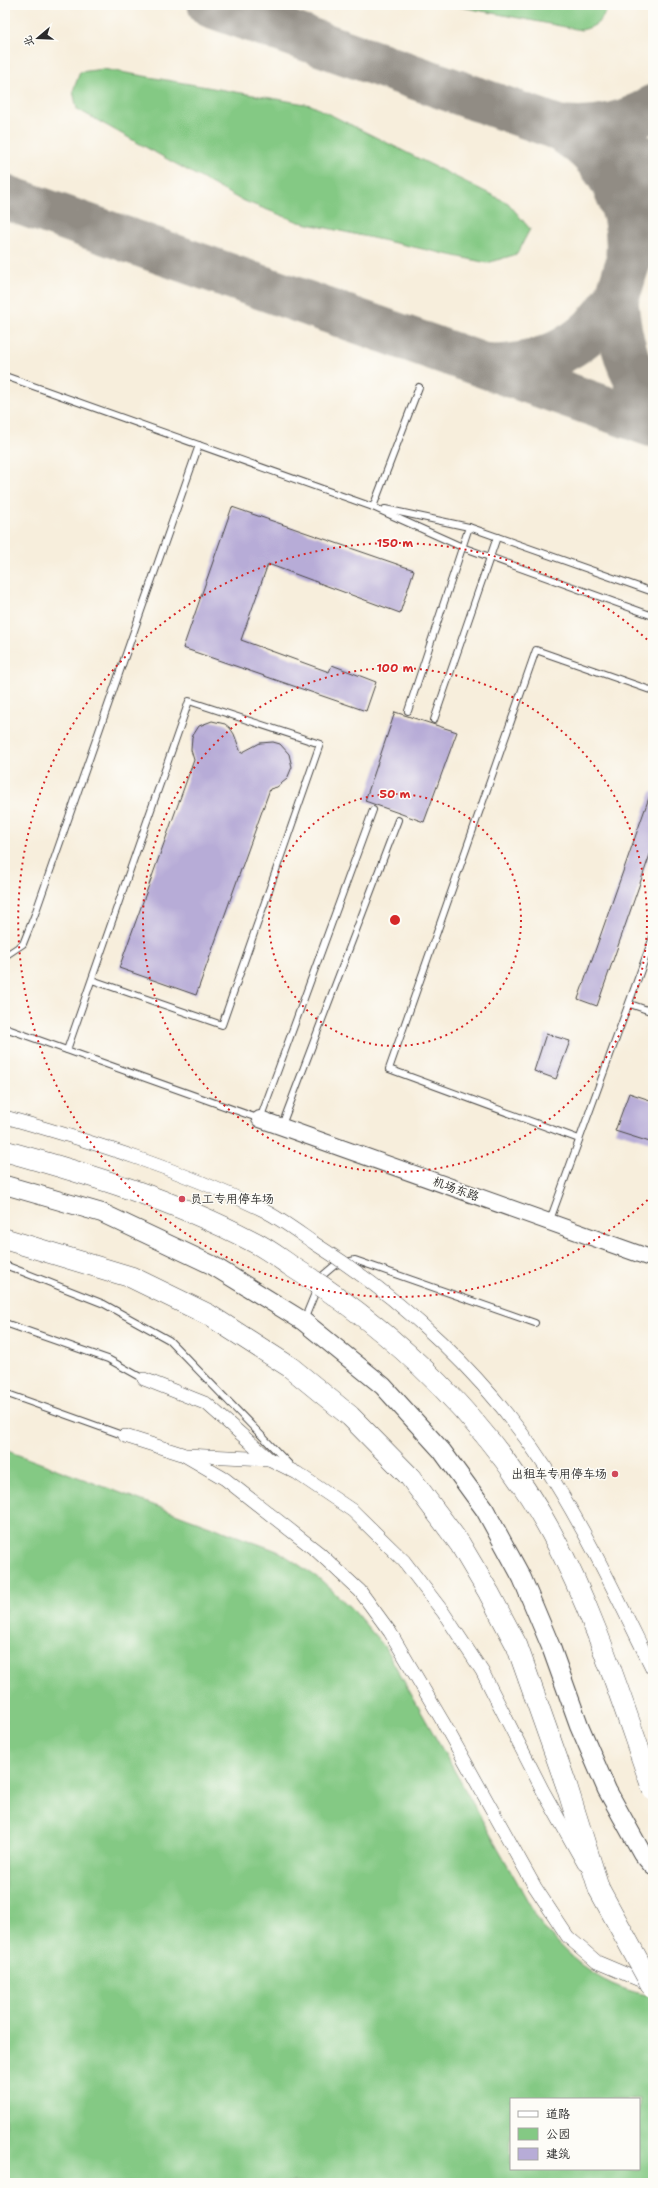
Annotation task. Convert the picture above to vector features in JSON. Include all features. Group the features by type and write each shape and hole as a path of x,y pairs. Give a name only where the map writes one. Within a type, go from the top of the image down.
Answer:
{"highway":[{"path":"5,1151 49,1163 160,1200 251,1240 334,1292 381,1330 426,1370 480,1431 520,1483 551,1532 603,1644 653,1790"},
{"path":"5,1239 130,1277 209,1315 296,1372 350,1416 410,1477 460,1544 489,1593 517,1646 568,1787 599,1889 653,1988"}],"main road":[{"path":"5,1185 102,1213 212,1265 303,1321 383,1386 442,1451 485,1510 522,1578 551,1647 579,1725 607,1790 642,1853 653,1866"}],"street":[{"path":"5,1117 55,1131 179,1172 268,1212 355,1269 405,1308 452,1354 501,1407 543,1464 582,1529 653,1670"},
{"name":"机场东路","path":"260,1119 653,1259"},
{"path":"144,1379 207,1404 269,1459 297,1473 353,1511 404,1561 443,1612 482,1671 543,1792 599,1889"},
{"path":"125,1436 182,1454 225,1479 318,1552 360,1591 390,1632 443,1722 535,1887 568,1937 597,1962 642,1981 653,1983"},
{"path":"182,1454 269,1459"}],"lane":[{"path":"5,376 373,507 462,547 653,616"},
{"path":"373,507 419,387"},
{"path":"5,956 22,944 35,914 200,445"},
{"path":"373,507 468,527 653,592"},
{"path":"408,711 468,527"},
{"path":"434,720 497,537"},
{"path":"579,1139 388,1069 536,650 653,691"},
{"path":"67,1050 189,701 320,744 222,1025 92,980"},
{"path":"5,1028 260,1119 373,810"},
{"path":"281,1127 398,820"},
{"path":"549,1222 630,1004 653,937"},
{"path":"630,1004 653,1012"},
{"path":"303,1321 319,1275 335,1265 355,1260 535,1323"},
{"path":"5,1265 104,1304 169,1340 297,1473"},
{"path":"5,1323 108,1359 144,1379"},
{"path":"5,1393 125,1436"}],"green space":[{"path":"451,5 608,5 599,22 587,29 581,30"},
{"path":"103,69 311,105 508,203 530,229 517,254 487,263 299,222 239,199 77,109 73,91 80,72"},
{"path":"5,1450 280,1552 321,1580 354,1611 384,1646 542,1926 566,1951 591,1972 619,1987 653,1996 653,2183 5,2183"}],"building":[{"path":"232,507 414,570 400,613 268,564 241,640 329,672 332,665 376,682 366,711 183,648"},
{"path":"395,712 457,732 424,822 365,801"},
{"path":"212,721 225,724 230,728 234,734 241,753 260,743 273,742 280,744 289,754 292,767 287,779 277,787 270,789 196,995 119,968 194,760 191,750 192,737 199,726"},
{"path":"651,792 653,792 653,846 597,1006 578,999"},
{"path":"546,1034 570,1041 556,1079 534,1071"},
{"path":"629,1093 653,1101 653,1143 615,1131"}],"taxiway":[{"path":"210,5 653,161"},
{"path":"568,128 590,128 612,125 634,118 653,107"},
{"path":"569,135 596,158 615,186 626,219 628,254"},
{"path":"490,367 528,363 562,351 591,330 604,316 617,296 653,191"},
{"path":"5,197 653,425"},
{"path":"616,299 619,328 626,355 637,381 653,406"}],"place":[{"name":"员工专用停车场","path":"182,1199"},
{"name":"出租车专用停车场","path":"615,1474"}]}
